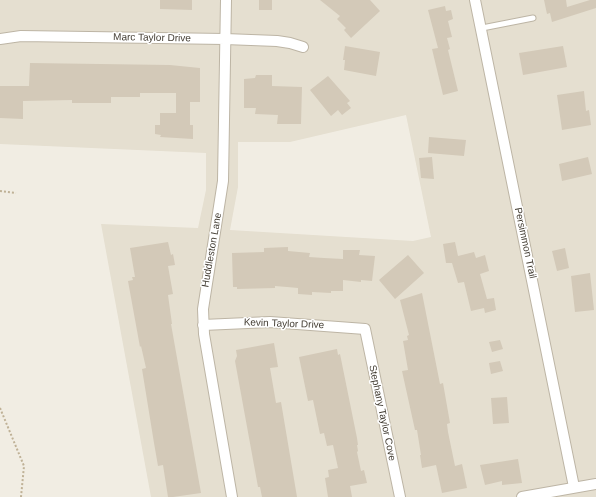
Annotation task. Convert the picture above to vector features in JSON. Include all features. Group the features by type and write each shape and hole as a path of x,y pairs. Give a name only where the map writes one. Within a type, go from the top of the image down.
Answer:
{"street":[{"name":"Huddleston Lane","path":"226,0 223,181 204,295 203,325 204,340 232,497"},
{"name":"Persimmon Trail","path":"475,0 482,28 574,487"},
{"name":"Marc Taylor Drive","path":"0,39 21,36 225,39 277,41 303,47"},
{"name":"Kevin Taylor Drive","path":"203,325 270,322 365,328"},
{"name":"Stephany Taylor Cove","path":"365,328 400,497"},
{"path":"522,497 596,484"}],"lane":[{"path":"482,28 533,18"}],"path":[{"path":"0,191 16,192"},
{"path":"0,408 24,466 21,497"}],"shaded area":[{"path":"0,0 596,0 596,497 151,497 101,224 198,228 206,190 206,153 0,144","holes":["406,115 431,237 413,241 230,230 238,187 238,142 290,142"]}],"building":[{"path":"160,0 192,0 192,10 160,9"},
{"path":"259,0 272,0 272,10 259,10"},
{"path":"320,0 370,0 380,11 351,38 344,30 346,28 337,19 340,16"},
{"path":"544,0 566,0 567,7 590,0 596,0 596,8 552,22 550,13 547,14"},
{"path":"445,6 446,11 451,10 453,19 448,21 452,37 447,38 450,49 448,50 458,91 443,95 432,49 438,48 428,10"},
{"path":"345,46 380,52 376,76 344,70 345,60 343,60"},
{"path":"563,46 567,67 523,75 519,53"},
{"path":"30,63 170,65 200,68 200,102 190,102 190,125 193,125 193,139 160,137 161,135 155,134 155,125 160,125 160,113 176,113 176,93 140,93 140,97 111,97 111,103 72,103 72,100 23,101 23,119 0,118 0,86 29,86"},
{"path":"256,75 272,75 272,86 302,87 301,124 277,124 278,115 255,114 256,108 244,108 244,79 255,78"},
{"path":"328,76 350,101 347,103 351,108 342,115 338,110 331,116 310,90"},
{"path":"584,91 586,111 589,110 591,125 562,130 557,95"},
{"path":"429,137 466,140 464,156 428,153"},
{"path":"432,157 434,179 421,178 419,158"},
{"path":"588,157 592,174 562,181 559,164"},
{"path":"168,242 171,255 173,254 175,265 168,266 173,294 168,295 171,324 201,493 173,497 168,497 163,465 158,466 142,369 146,368 141,346 140,347 128,281 133,280 132,277 135,277 130,248"},
{"path":"455,242 458,256 474,252 476,258 485,255 489,271 480,274 487,299 494,298 496,310 485,313 484,308 471,311 464,282 458,283 452,263 446,263 443,244"},
{"path":"288,247 288,251 310,253 309,257 343,259 343,250 360,250 359,255 375,256 372,281 361,280 361,282 343,280 343,291 331,291 331,293 312,292 312,295 298,294 298,288 275,286 275,288 237,289 237,287 233,287 232,253 264,252 264,248"},
{"path":"565,248 569,268 557,271 552,251"},
{"path":"408,255 424,273 395,299 379,280"},
{"path":"590,273 594,310 575,312 571,276"},
{"path":"422,293 440,384 443,383 450,423 447,424 448,432 455,466 462,464 467,488 442,493 436,465 422,468 417,430 415,430 402,371 408,370 403,341 408,340 407,336 409,335 400,300"},
{"path":"500,340 503,349 492,352 489,342"},
{"path":"274,343 278,367 270,368 276,403 281,402 297,497 262,497 260,487 258,487 235,361 237,356 236,350"},
{"path":"337,349 338,355 340,354 357,438 357,452 361,471 364,470 367,483 350,486 352,497 328,497 325,478 329,477 328,470 338,468 333,445 327,446 324,433 320,434 313,400 308,401 299,357"},
{"path":"500,361 503,371 491,374 489,363"},
{"path":"507,397 509,423 493,424 491,398"},
{"path":"518,459 522,483 502,485 502,481 485,485 480,465"}]}
